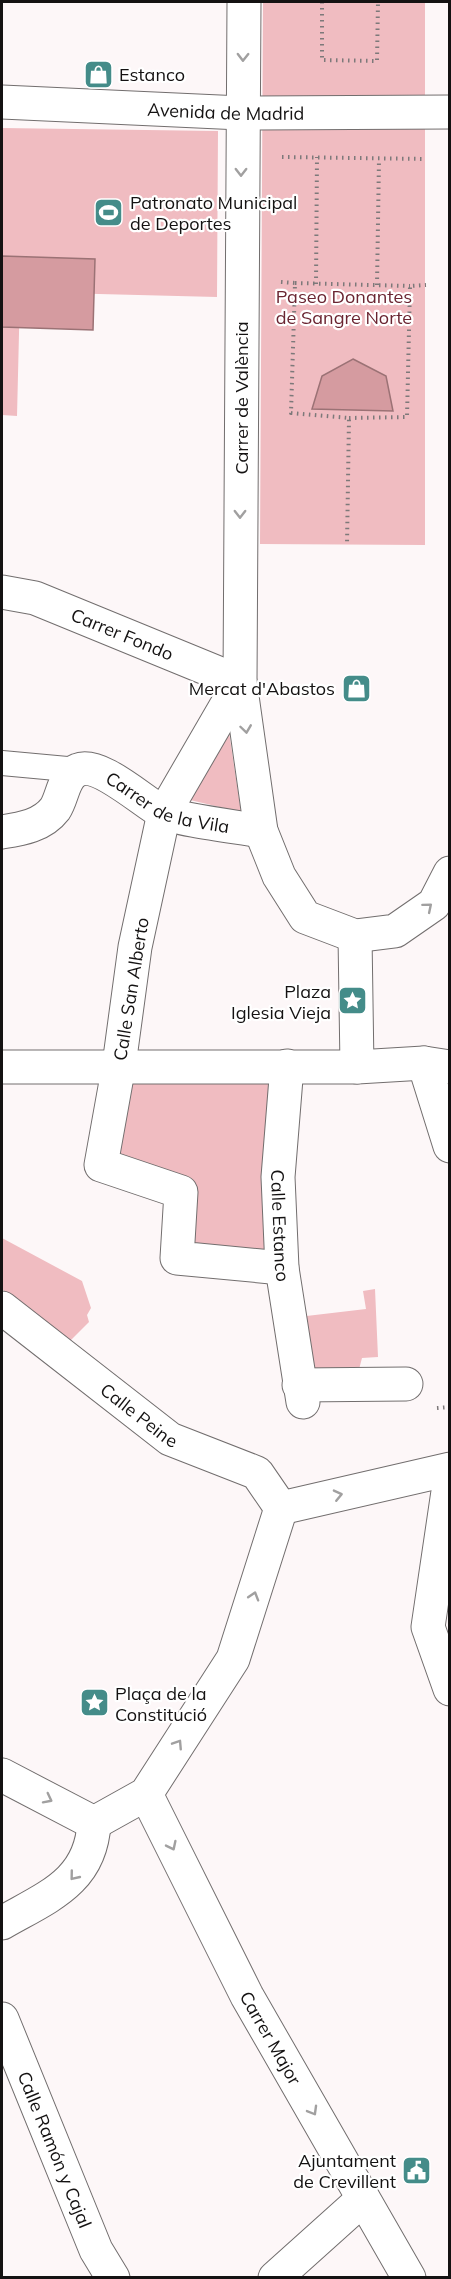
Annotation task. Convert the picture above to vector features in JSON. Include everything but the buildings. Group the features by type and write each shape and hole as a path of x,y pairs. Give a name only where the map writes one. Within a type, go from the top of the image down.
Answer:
{"street":[{"name":"Carrer de València","path":"244,2 241,113 240,682 261,831 279,876 305,917 355,936"},
{"name":"Avenida de Madrid","path":"2,102 241,113 450,112"},
{"name":"Carrer Fondo","path":"2,592 34,598 240,682"},
{"path":"164,813 240,682"},
{"name":"Carrer de la Vila","path":"78,770 95,768 164,813 261,831"},
{"path":"2,832 24,829 39,822 54,809 68,778 78,770"},
{"name":"Calle San Alberto","path":"164,813 135,947 119,1065 101,1165 181,1192 177,1258 282,1268"},
{"path":"357,1066 355,936 394,931 434,904 450,873"},
{"path":"2,1067 437,1065 450,1146"},
{"name":"Calle Estanco","path":"287,1066 278,1177 282,1268 301,1393 406,1384"},
{"name":"Calle Peine","path":"2,1308 170,1439 257,1473 281,1508"},
{"path":"94,1823 147,1794 237,1652 281,1508 450,1469"},
{"path":"450,1478 428,1627 450,1689"},
{"path":"2,1775 94,1823"},
{"name":"Carrer Major","path":"147,1794 247,1996 409,2277"},
{"path":"2,1923 66,1886 84,1863 93,1842 94,1823"},
{"name":"Calle Ramón y Cajal","path":"2,2019 96,2250 113,2277"},
{"path":"275,2277 363,2199"}],"lane":[{"name":"Carrer de la Vila","path":"2,763 78,770"}],"path":[{"path":"322,2 322,60 377,61 378,2"},
{"path":"274,157 425,159"},
{"path":"316,158 316,284"},
{"path":"377,285 379,159"},
{"path":"273,282 426,285"},
{"path":"295,283 291,413 349,418 407,417 410,286"},
{"path":"347,545 349,418"},
{"path":"437,1408 450,1407"}],"green space":[{"name":"Paseo Donantes de Sangre Norte","path":"263,2 425,2 425,545 260,544"},
{"name":"Patronato Municipal de Deportes","path":"2,128 218,131 217,297 20,292 17,416 2,415"},
{"path":"229,732 241,812 190,800"},
{"path":"277,1072 273,1258 188,1248 190,1183 118,1160 132,1073"},
{"path":"2,1238 82,1281 91,1308 87,1315 89,1322 69,1342 2,1289"},
{"path":"375,1289 378,1357 362,1358 357,1377 304,1378 298,1317 366,1309 363,1291"}],"shaded area":[{"path":"2,256 95,259 93,330 2,327"},
{"path":"353,359 386,376 393,411 312,409 322,376"}],"place":[{"name":"Estanco","path":"98,74"},
{"name":"Patronato Municipal de Deportes","path":"109,212"},
{"name":"Mercat d'Abastos","path":"356,688"},
{"name":"Plaza Iglesia Vieja","path":"352,1001"},
{"name":"Plaça de la Constitució","path":"94,1703"},
{"name":"Ajuntament de Crevillent","path":"417,2170"}]}
